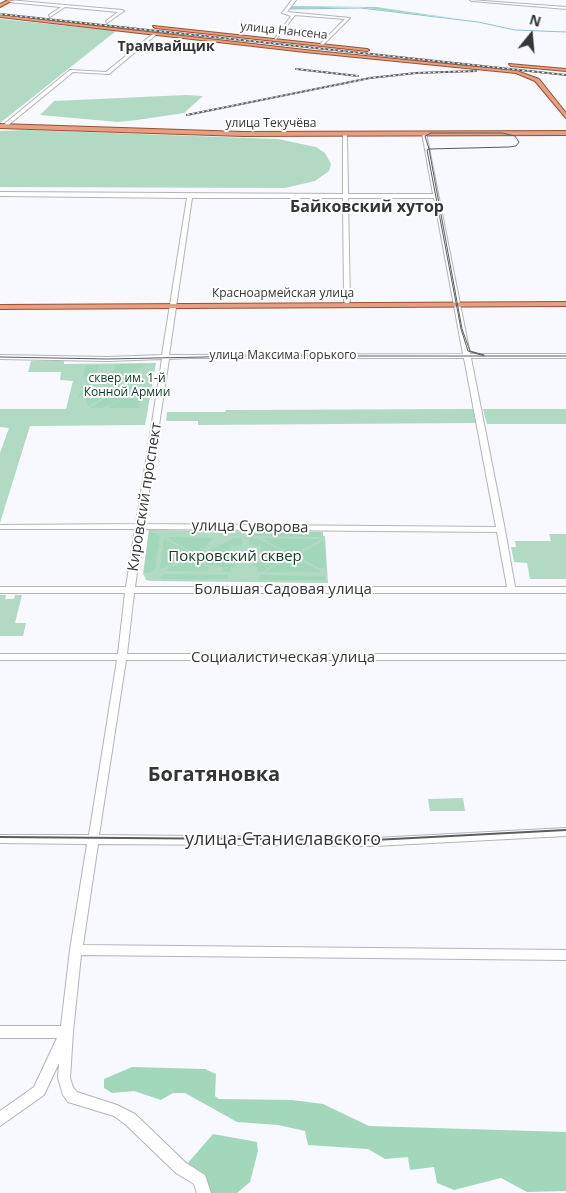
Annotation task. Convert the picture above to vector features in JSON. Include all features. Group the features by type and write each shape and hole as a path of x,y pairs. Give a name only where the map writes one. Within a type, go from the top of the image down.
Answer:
{"main road":[{"name":"улица Нансена","path":"4,4 50,16 378,51"},
{"name":"улица Нансена","path":"0,16 302,51 512,71 525,74 537,80 566,116"},
{"path":"304,43 319,52"},
{"path":"302,51 329,46"},
{"path":"437,57 566,70"},
{"name":"улица Текучёва","path":"2,126 243,134 543,132 566,129"},
{"name":"Красноармейская улица","path":"175,304 456,303"},
{"name":"Красноармейская улица","path":"0,305 566,303"}],"street":[{"path":"294,0 284,13 348,18"},
{"path":"472,0 566,8"},
{"path":"481,0 566,8"},
{"path":"4,4 64,6 122,11 108,22"},
{"path":"50,16 64,6"},
{"path":"274,40 293,16 292,13"},
{"path":"321,45 348,18"},
{"path":"2,126 72,70 107,73 156,34"},
{"path":"424,133 511,586"},
{"path":"345,134 347,302"},
{"path":"0,194 436,196"},
{"name":"Кировский проспект","path":"130,588 175,304 190,196"},
{"name":"улица Максима Горького","path":"0,357 99,359 166,357 566,356"},
{"name":"улица Суворова","path":"0,527 140,526 501,530"},
{"name":"Большая Садовая улица","path":"0,585 130,588 566,590"},
{"name":"Большая Садовая улица","path":"0,590 566,586"},
{"path":"130,588 121,659 76,950 64,1078 68,1091 74,1096 117,1111 130,1119 181,1168 200,1180 204,1193"},
{"name":"Социалистическая улица","path":"0,657 121,659 566,657"},
{"name":"улица Станиславского","path":"0,839 374,842 566,832"},
{"path":"76,950 566,955"},
{"path":"0,1032 67,1032"},
{"path":"0,1119 39,1091 67,1032"}],"green space":[{"path":"291,6 376,7 459,19 358,7 289,9"},
{"path":"1,19 116,31 0,123"},
{"path":"186,95 203,96 184,113 137,120 118,122 40,115 54,101"},
{"path":"28,130 278,139 316,147 325,153 331,164 329,171 315,181 285,188 0,187 0,131"},
{"name":"сквер им. 1-й Конной Армии","path":"31,361 64,361 64,364 156,363 145,425 30,426 0,523 0,453 9,428 0,427 0,409 66,409 73,381 60,380 61,372 28,372"},
{"path":"116,364 148,364 121,377 119,383 119,377 83,377 86,365 99,365 96,374 108,374 114,371"},
{"path":"119,390 128,396 102,408 90,408"},
{"path":"81,391 114,391 88,406 85,397 80,397 77,400"},
{"path":"129,396 141,403 137,405 140,408 110,408 110,405"},
{"path":"473,409 476,423 198,425 198,421 166,421 167,412"},
{"path":"483,409 566,409 566,424 487,424"},
{"name":"Покровский сквер","path":"149,530 323,532 323,536 325,536 328,583 146,580 143,573"},
{"path":"149,531 160,536 155,569 150,573 144,573"},
{"path":"248,531 321,532 321,537 250,536"},
{"path":"549,534 566,534 566,579 530,579 527,563 514,562 511,547 516,547 515,541 551,541"},
{"path":"166,537 213,538 200,552 193,552"},
{"path":"235,538 242,538 242,545 231,546 227,554 201,554"},
{"path":"250,538 257,538 287,554 262,554 260,546 249,545"},
{"path":"261,538 322,539 296,553 289,553"},
{"path":"164,539 191,553 191,556 160,569"},
{"path":"324,541 326,568 319,568 298,557 298,554"},
{"path":"201,556 227,556 227,562 236,566 231,568 231,572 222,572 222,566 208,565 198,558"},
{"path":"262,557 288,557 262,572 257,572 257,567 252,564 261,562"},
{"path":"192,558 208,567 207,571 163,571"},
{"path":"289,558 296,558 322,572 265,572"},
{"path":"164,574 228,575 228,579 159,579"},
{"path":"260,575 325,576 325,580 259,580"},
{"path":"0,595 6,595 5,599 14,599 15,595 22,595 15,623 26,623 23,636 0,636"},
{"path":"463,798 465,811 430,811 428,799"},
{"path":"132,1067 205,1069 216,1074 215,1096 219,1099 292,1100 323,1104 369,1126 566,1132 566,1191 527,1192 501,1178 454,1190 437,1183 434,1167 410,1170 408,1157 385,1159 368,1149 308,1145 305,1131 278,1125 237,1122 185,1093 173,1093 161,1100 134,1091 112,1093 104,1088 104,1079"},
{"path":"213,1134 257,1142 258,1151 250,1182 237,1193 208,1193 200,1176 187,1164"}],"waterway":[{"path":"290,9 361,8 478,22 515,30 566,32"}],"tram line":[{"path":"431,133 502,133 515,136 519,142 516,146 509,147 429,149 425,136 431,133"},
{"path":"429,149 462,329 470,351 484,355"},
{"path":"429,149 427,150 461,329 468,351 484,356"},
{"path":"0,357 107,359 250,356 484,356"},
{"path":"484,356 566,356"},
{"path":"0,837 374,840 566,830"}],"railway":[{"path":"0,14 566,75"},
{"path":"296,69 358,76"},
{"path":"187,115 370,78 416,73 476,71"}],"district":[{"name":"Трамвайщик","path":"166,47"},
{"name":"Байковский хутор","path":"367,207"},
{"name":"Богатяновка","path":"214,775"}]}
